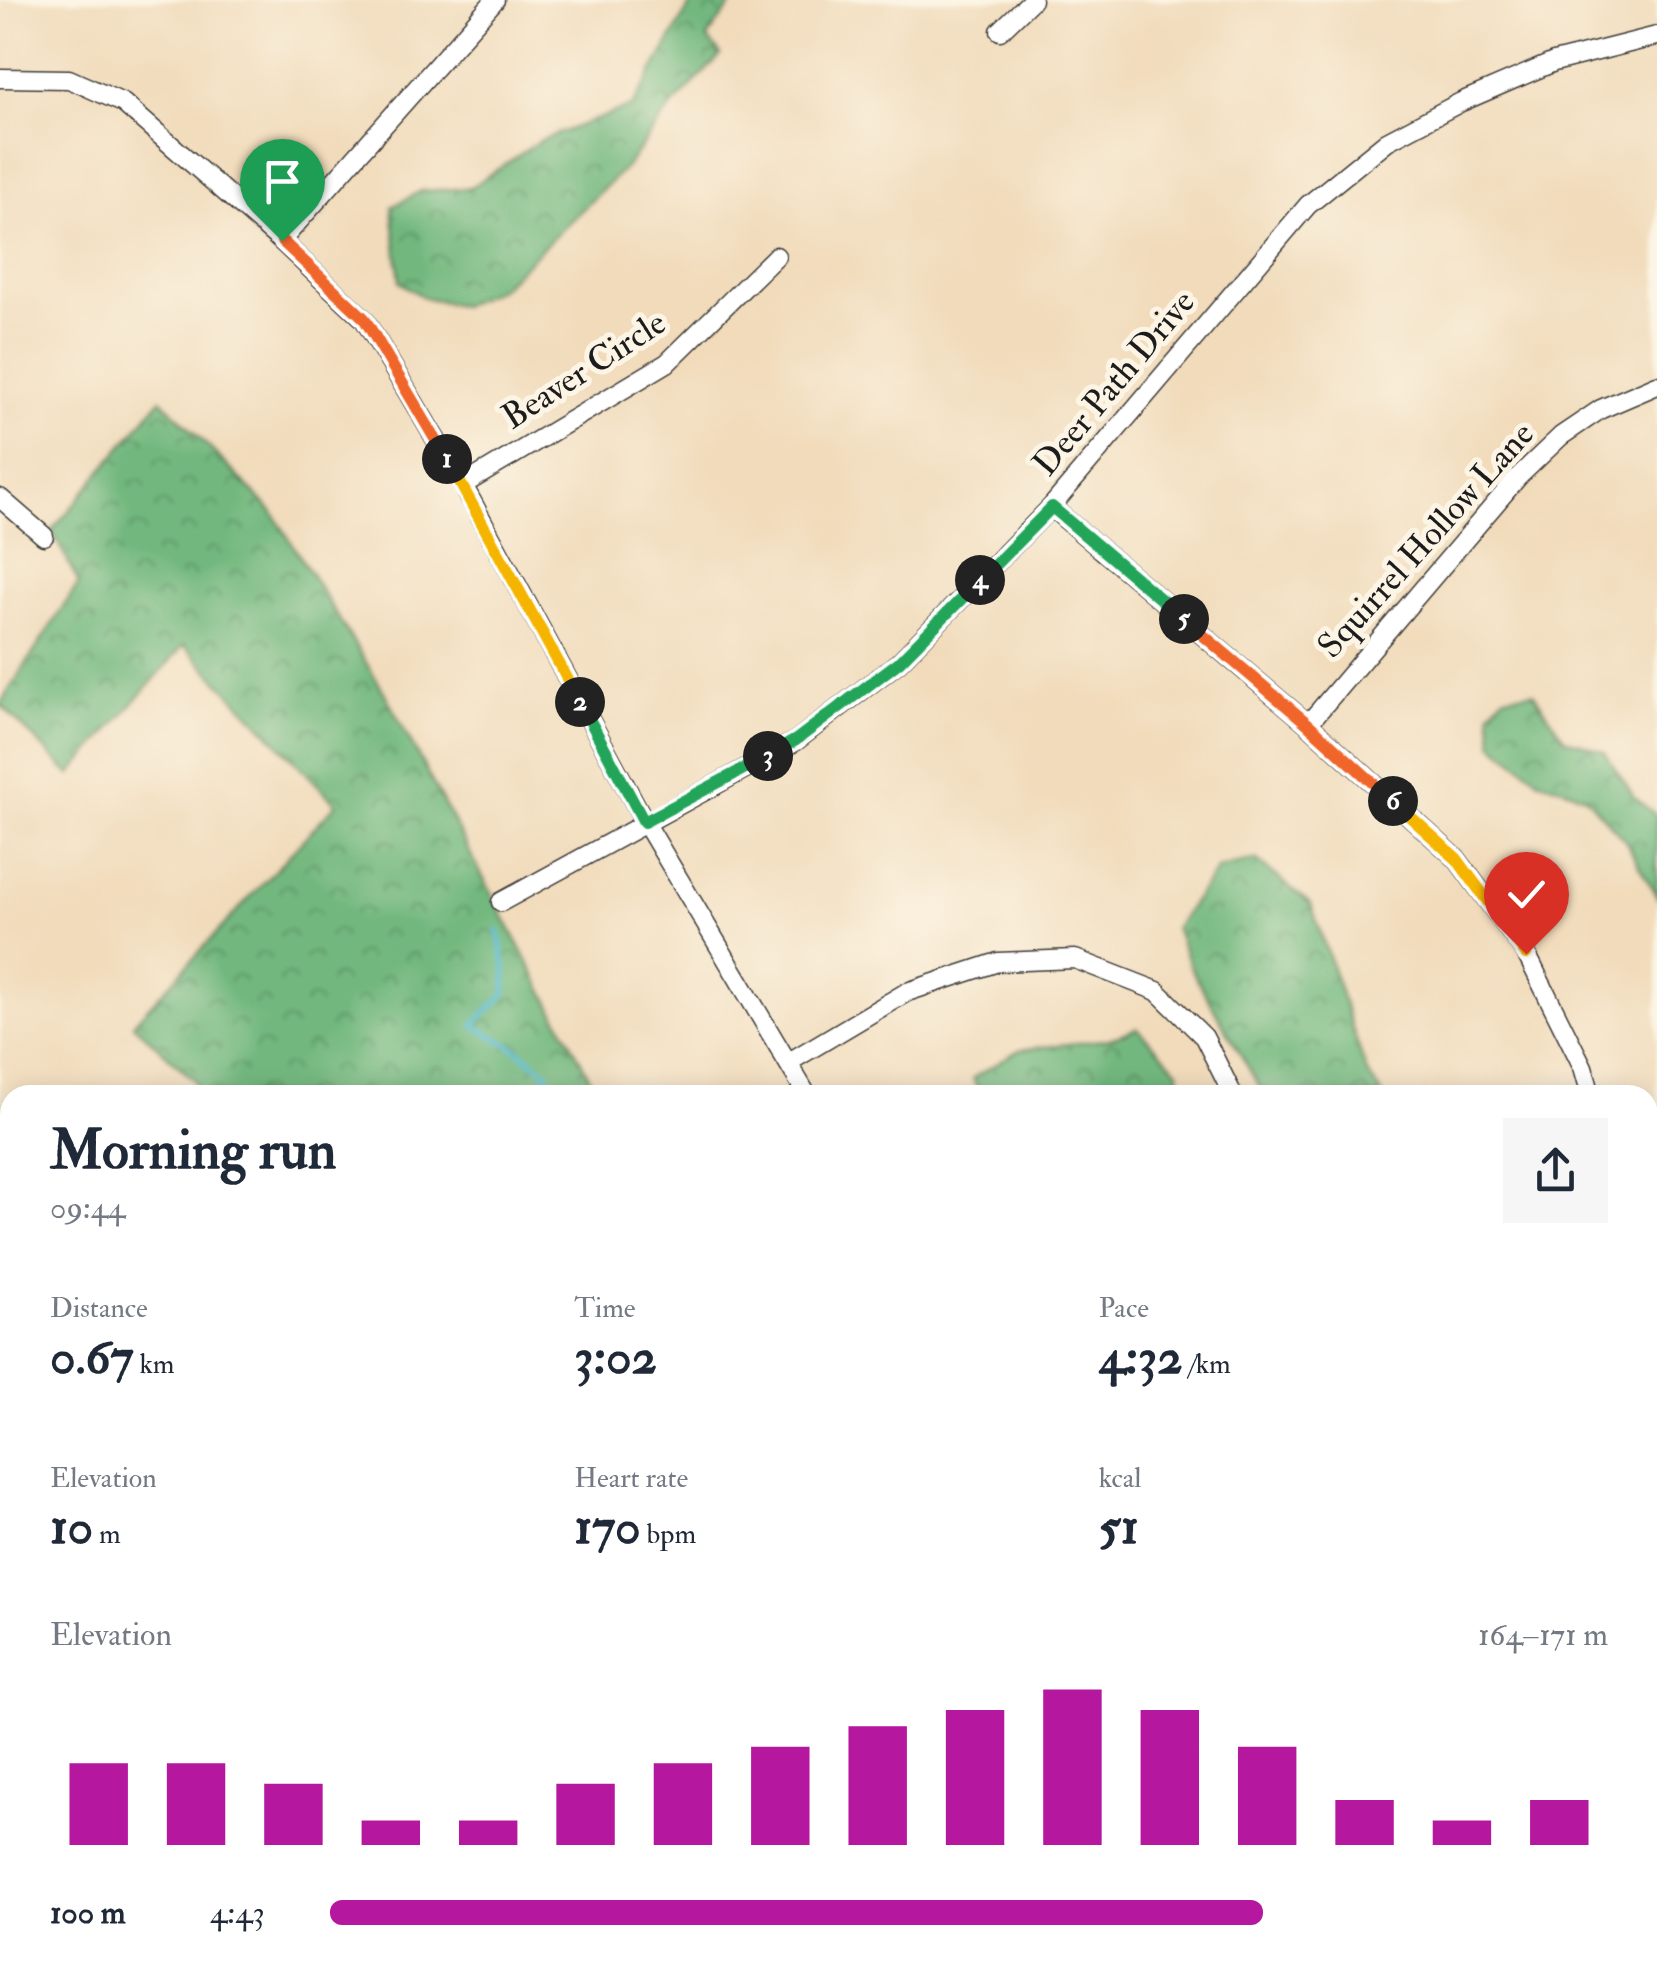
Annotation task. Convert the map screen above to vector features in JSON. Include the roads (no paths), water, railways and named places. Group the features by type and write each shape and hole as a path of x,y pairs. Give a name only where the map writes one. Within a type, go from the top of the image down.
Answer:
{"street":[{"path":"282,241 495,0"},
{"path":"1000,31 1032,0"},
{"name":"Deer Path Drive","path":"501,902 796,740 899,662 1052,507 1308,205 1387,141 1461,102 1554,62 1657,36"},
{"path":"0,79 69,79 123,103 364,318 463,485 644,822 801,1085"},
{"name":"Beaver Circle","path":"463,485 667,363 776,256"},
{"name":"Squirrel Hollow Lane","path":"1308,724 1518,477 1561,436 1601,409 1657,386"},
{"path":"0,498 44,536"},
{"path":"1052,507 1308,724 1457,859 1526,954 1583,1067 1588,1085"},
{"path":"788,1062 907,992 998,962 1075,960 1157,991 1204,1037 1228,1085"}],"waterway":[{"path":"498,931 506,971 505,994 473,1025 548,1073 543,1085"}]}
